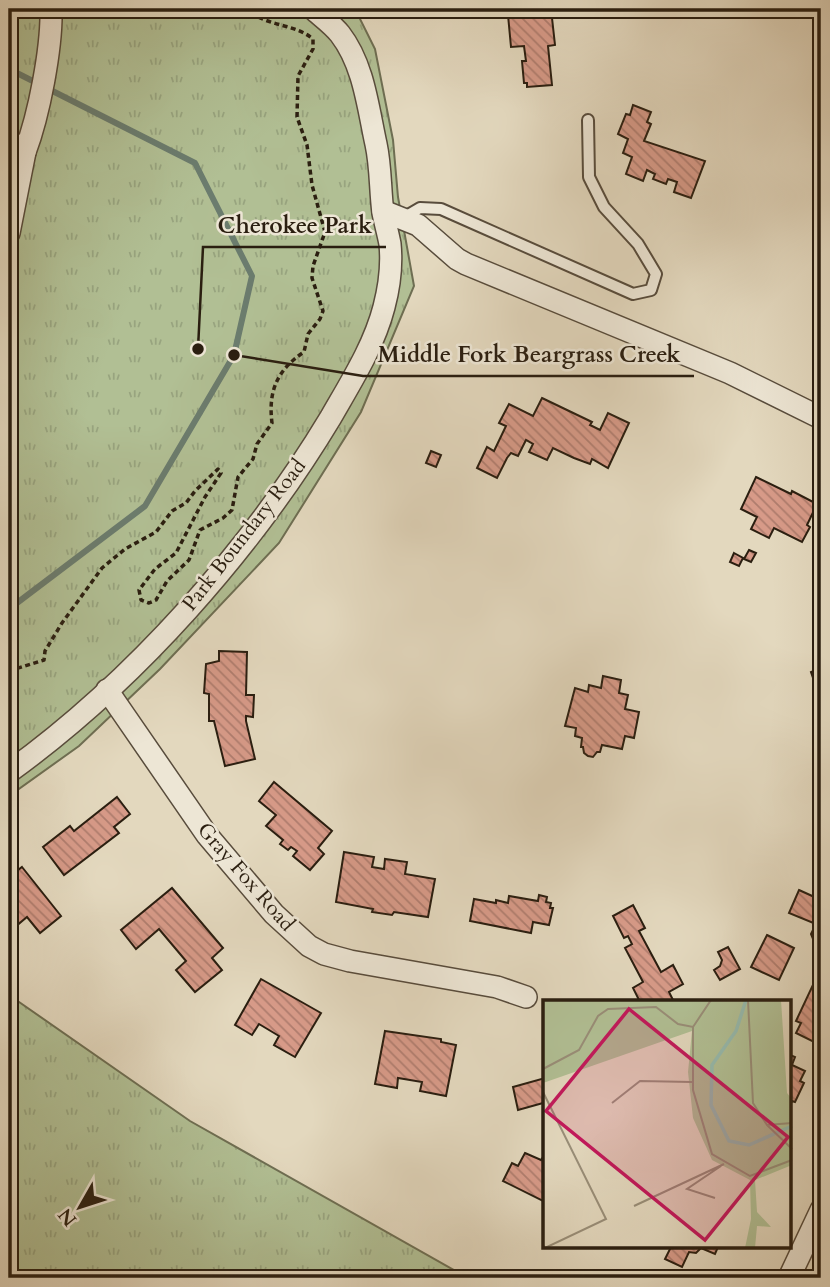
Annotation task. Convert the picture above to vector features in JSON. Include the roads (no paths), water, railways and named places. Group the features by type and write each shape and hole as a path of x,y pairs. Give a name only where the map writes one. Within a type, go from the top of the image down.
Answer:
{"street":[{"path":"9,233 17,146 35,125 51,9"},
{"name":"Park Boundary Road","path":"9,772 75,720 147,653 249,534 317,441 374,338 384,307 389,278 393,215 362,78 340,34 313,9"},
{"path":"393,215 418,225 466,264 730,373 821,418"},
{"name":"Gray Fox Road","path":"107,690 207,835 274,914 309,946 324,954 350,961 497,987 526,997"},
{"path":"789,1278 821,1210"}],"lane":[{"path":"393,215 420,208 441,209 633,294 651,290 656,274 638,244 604,207 589,177 588,120"}],"waterway":[{"path":"9,69 195,163 252,276 234,355 145,506 9,609"}],"place":[{"name":"Cherokee Park","path":"198,349"},
{"name":"Middle Fork Beargrass Creek","path":"234,355"}]}
